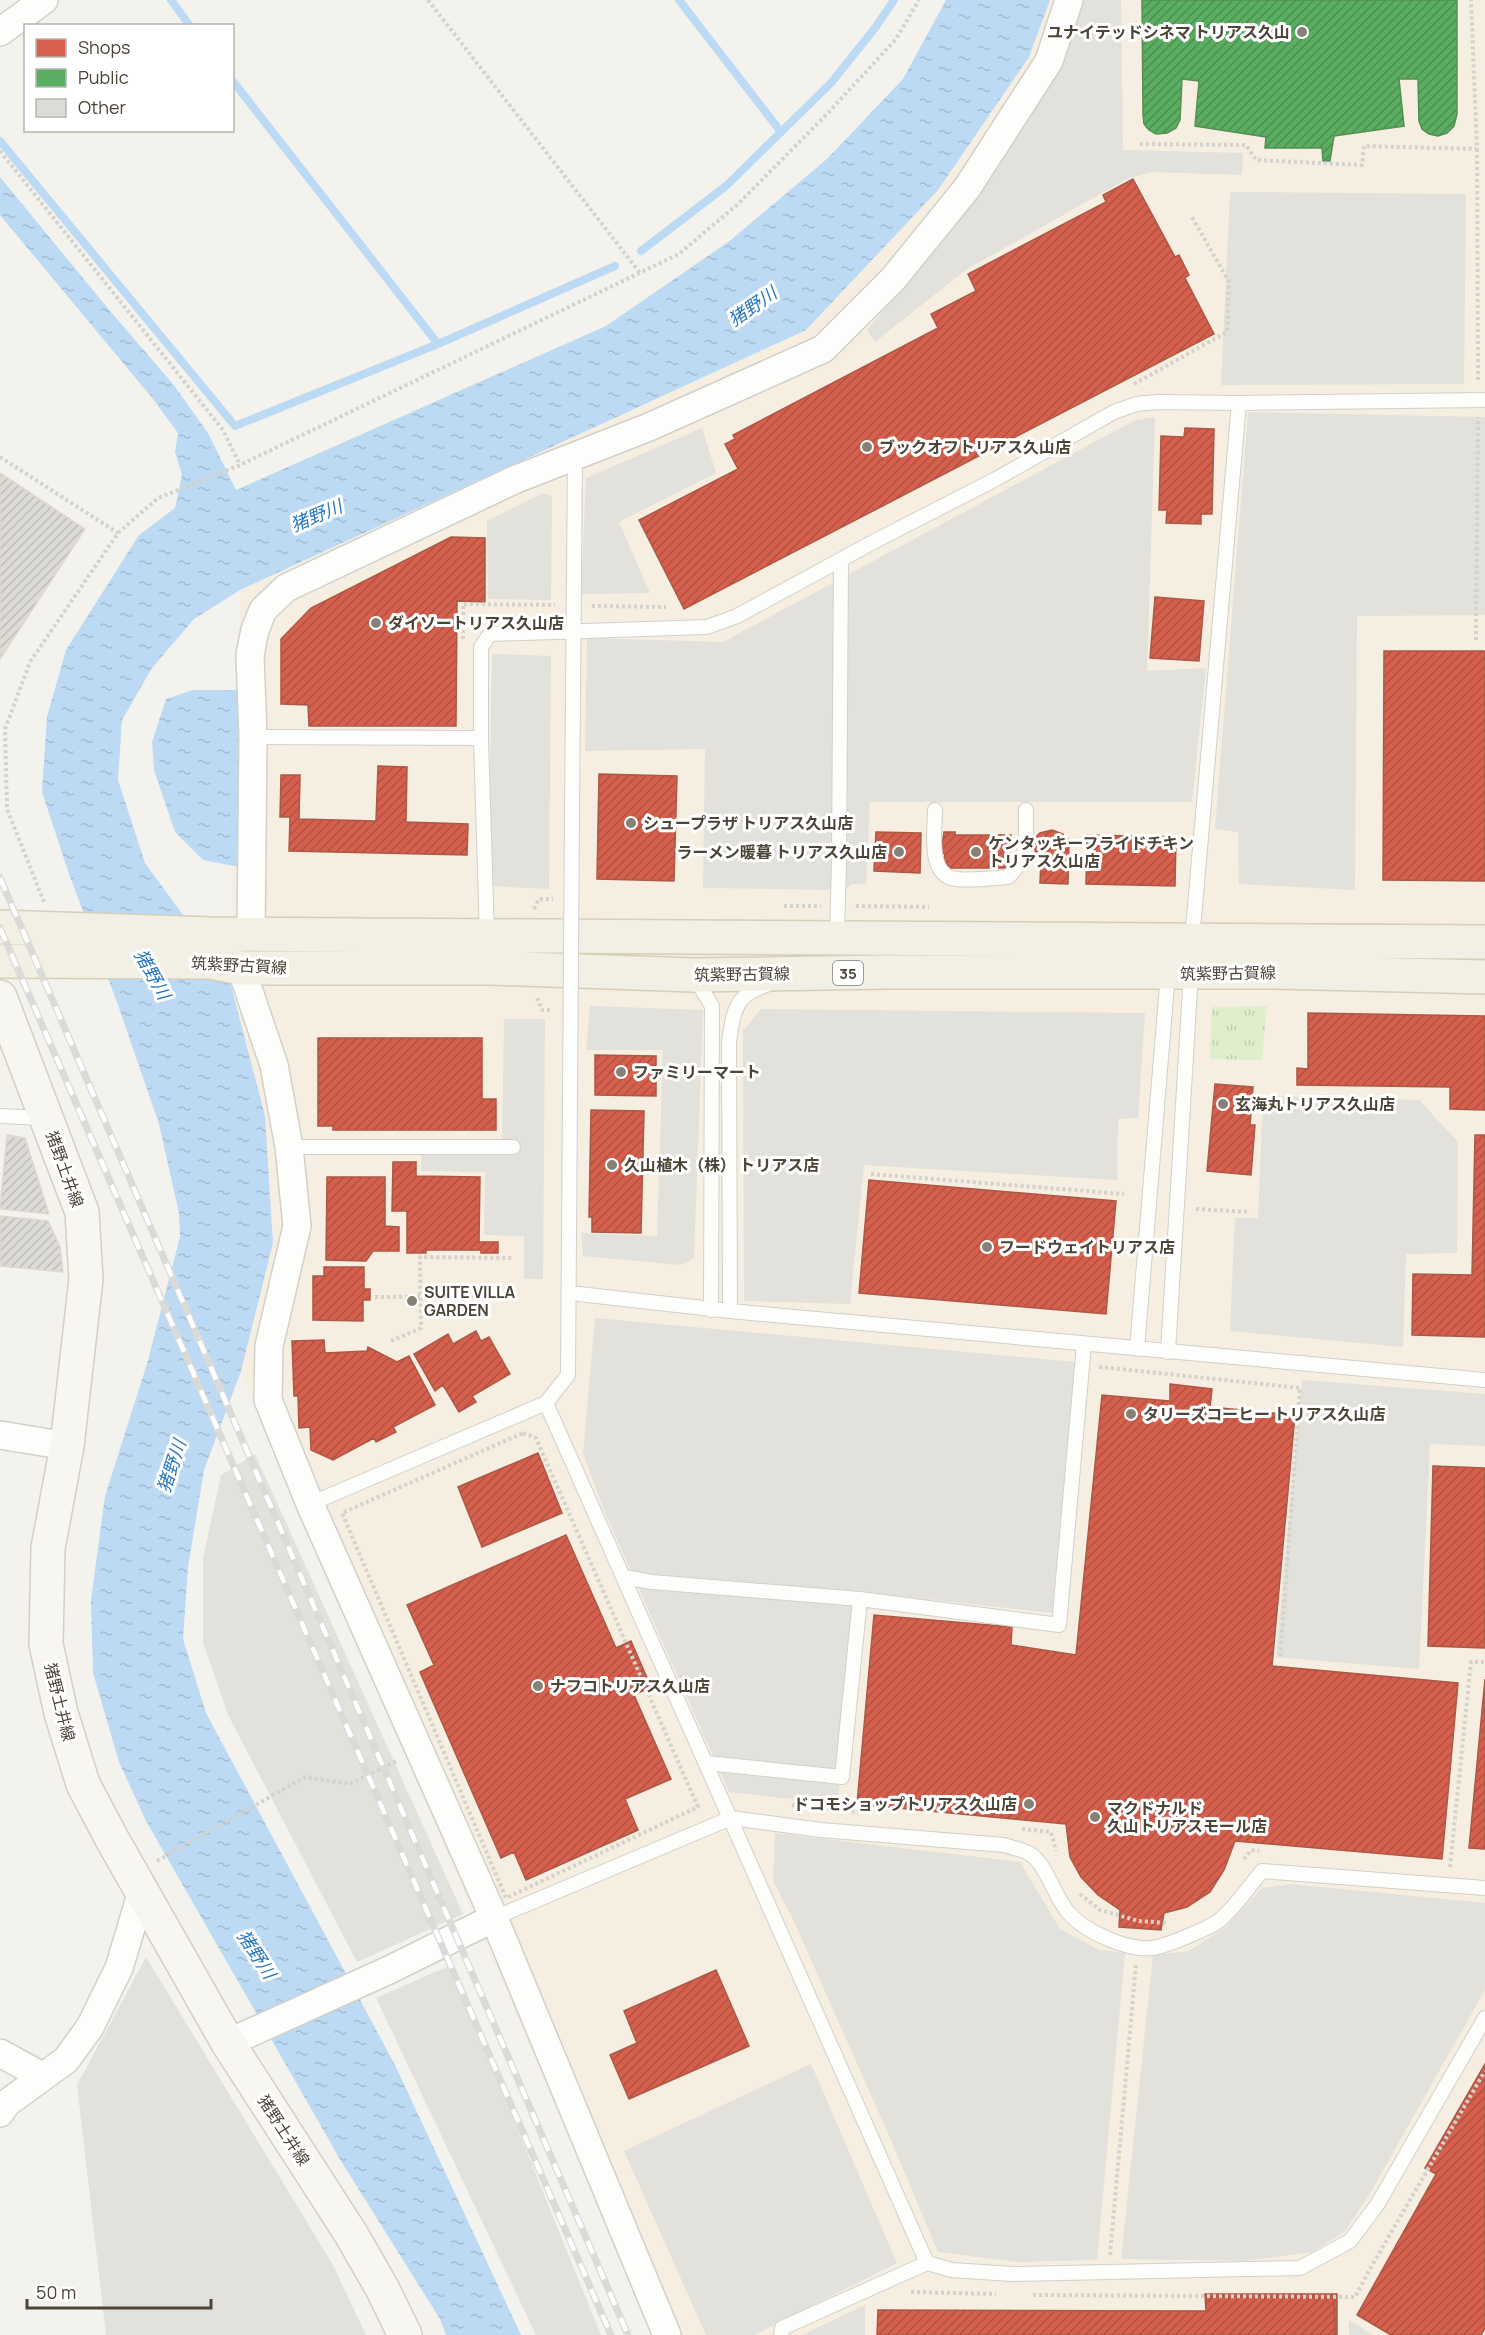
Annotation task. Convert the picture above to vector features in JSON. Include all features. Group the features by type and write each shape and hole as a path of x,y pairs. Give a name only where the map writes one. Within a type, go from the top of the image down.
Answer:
{"main road":[{"name":"筑紫野古賀線","path":"0,927 50,929 221,955 251,934 1485,942"},
{"name":"筑紫野古賀線","path":"0,961 221,955 693,975 1276,972 1485,977"},
{"name":"猪野土井線","path":"0,998 82,1212 86,1279 67,1446 48,1548 46,1644 61,1713 83,1784 137,1882 228,2043 351,2234 382,2288 405,2335"}],"street":[{"path":"0,32 44,0"},
{"path":"251,934 253,737 250,655 255,630 263,610 286,588 514,480 575,457 823,349 894,278 967,188 1049,62 1069,0"},
{"path":"221,955 274,1065 289,1147 297,1226 269,1346 268,1400 310,1504 429,1744 494,1918 667,2335"},
{"path":"0,1436 67,1446"},
{"path":"0,2113 7,2103 66,2061 90,2027 119,1968 137,1882"},
{"path":"228,2043 389,1970 494,1918"},
{"path":"0,2053 42,2076"}],"lane":[{"path":"487,937 481,738 481,647 490,634 707,627 737,616 996,479 1114,411 1136,404 1482,400"},
{"path":"1192,940 1239,403"},
{"path":"310,1504 546,1403 568,1375 575,457"},
{"path":"837,937 840,561"},
{"path":"253,737 481,738"},
{"path":"935,810 934,856 940,869 954,880 1008,877 1018,868 1025,857 1026,810"},
{"path":"1137,1349 1180,973"},
{"path":"1168,1352 1180,973"},
{"path":"730,1311 729,1042 735,1006 754,988 800,974"},
{"path":"693,975 712,1006 711,1310"},
{"path":"0,1116 46,1119"},
{"path":"289,1147 513,1147"},
{"path":"570,1293 711,1310 1485,1380"},
{"path":"624,1577 652,1582 860,1599 1059,1625 1084,1344"},
{"path":"546,1403 927,2263"},
{"path":"707,1763 842,1777 860,1599"},
{"path":"494,1918 731,1818 821,1830 1004,1845 1029,1853 1041,1864 1053,1891 1067,1911 1081,1925 1123,1944 1153,1948 1187,1936 1220,1920 1262,1871 1485,1888"},
{"path":"782,2335 782,2328 927,2263 952,2270 1012,2274 1300,2268 1350,2241 1377,2205 1485,2018"}],"path":[{"path":"428,0 640,273"},
{"path":"50,929 47,910 7,809 5,729 30,662 118,532 158,498 240,465 679,254 738,204 828,113 896,39 919,0"},
{"path":"1471,0 1478,149 1482,400 1476,640"},
{"path":"1140,144 1246,146 1256,160 1362,165 1364,146 1478,149"},
{"path":"0,151 223,430 240,465"},
{"path":"1132,385 1227,332 1228,282 1192,218"},
{"path":"0,457 118,532"},
{"path":"463,644 463,604 677,607"},
{"path":"532,912 539,899 555,898"},
{"path":"536,994 542,1010 555,1011"},
{"path":"871,1174 1124,1194"},
{"path":"1194,1209 1250,1212"},
{"path":"392,1341 421,1328 420,1257 513,1258"},
{"path":"375,1297 512,1296"},
{"path":"1100,1378 1101,1367 1300,1388 1280,1659"},
{"path":"523,1433 536,1438 698,1807 506,1898 429,1744 342,1513 523,1433"},
{"path":"1450,1868 1471,1662 1485,1662"},
{"path":"137,1882 266,1800 305,1778 350,1784 429,1744"},
{"path":"847,1810 849,1788"},
{"path":"1110,2259 1137,1957"}],"shaded area":[{"path":"1050,0 1485,0 1485,2335 653,2335 241,1371 273,1243 265,1116 229,978 240,590 806,330 1029,57"},
{"path":"1080,0 1121,0 1123,150 1243,153 1242,175 1153,172 1129,178 967,269 875,342 867,330 907,281"},
{"path":"1230,192 1466,194 1464,384 1221,385"},
{"path":"1248,412 1485,417 1485,615 1357,616 1355,890 1239,884 1238,832 1215,829"},
{"path":"1155,417 1147,671 1206,668 1192,802 870,802 866,884 852,884 844,890 703,888 705,749 585,751 587,638 723,642 1111,433 1136,420"},
{"path":"702,428 716,473 619,522 650,593 581,594 586,478"},
{"path":"543,493 552,496 551,600 488,599 487,521"},
{"path":"492,654 551,656 549,889 488,886"},
{"path":"590,1006 703,1010 694,1258 681,1265 583,1256 582,1233 657,1236 663,1050 586,1050"},
{"path":"761,1009 1145,1013 1138,1118 1118,1119 1117,1180 864,1165 850,1304 744,1301 743,1031"},
{"path":"504,1019 545,1019 543,1279 524,1279 524,1236 484,1235 485,1172 421,1171 421,1154 502,1155"},
{"path":"1263,1096 1419,1100 1458,1142 1457,1253 1406,1254 1403,1347 1230,1331 1235,1218 1258,1218"},
{"path":"595,1318 1075,1362 1052,1613 856,1591 838,1804 729,1792 604,1510 583,1453"},
{"path":"1302,1380 1485,1394 1485,1446 1430,1444 1419,1669 1276,1657"},
{"path":"255,1454 463,1914 357,1962 228,1715 203,1642 203,1558 221,1475"},
{"path":"775,1833 1020,1862 1060,1929 1099,1950 1125,1953 1097,2260 1017,2262 938,2252 792,1917 773,1881"},
{"path":"1291,1884 1485,1903 1485,1990 1369,2195 1345,2231 1312,2252 1246,2261 1121,2259 1153,1955 1189,1951 1227,1926 1262,1888"},
{"path":"146,1957 333,2265 366,2335 106,2335 77,2085"},
{"path":"451,1965 601,2335 536,2335 376,1998"},
{"path":"811,2064 897,2263 754,2335 706,2335 624,2151"},
{"path":"865,2305 865,2335 802,2335"},
{"path":"1349,2320 1373,2335 1349,2335"}],"green space":[{"path":"1267,1006 1262,1060 1210,1059 1212,1007"}],"water":[{"name":"猪野川","path":"946,0 1050,0 1029,57 938,190 806,330 240,590 194,619 152,668 122,720 118,780 145,863 229,978 265,1116 273,1243 241,1371 204,1470 188,1567 183,1639 206,1713 395,2065 521,2335 446,2335 440,2319 341,2161 146,1821 119,1762 93,1673 91,1600 105,1496 147,1364 180,1237 179,1213 159,1124 42,792 47,717 66,650 139,535 175,508 182,475 175,452 178,433 153,399 0,215 0,177 173,384 208,433 236,490 606,326 731,240 828,158 903,79"},
{"path":"193,690 242,690 239,867 203,860 175,832 154,770 152,742 166,699"}],"building: Shops":[{"path":"1133,179 1175,257 1179,255 1189,275 1185,278 1214,334 684,609 639,520 738,469 725,444 735,439 733,435 938,328 931,314 976,291 968,274 1106,202 1103,195"},
{"path":"1185,428 1214,429 1212,514 1201,514 1201,524 1166,523 1167,510 1159,510 1161,436 1184,437"},
{"name":"ダイソートリアス久山店","path":"451,537 485,538 485,602 457,601 456,726 309,726 308,705 281,704 281,639 311,608"},
{"path":"1155,597 1204,601 1199,661 1150,658"},
{"path":"1384,651 1485,651 1485,881 1383,880"},
{"path":"378,766 407,767 406,822 468,824 467,855 289,851 290,817 280,817 281,775 300,775 299,819 376,821"},
{"path":"599,774 677,776 674,881 597,879"},
{"path":"1052,830 1063,834 1064,839 1069,839 1068,884 1040,883 1041,859 1036,855 1034,844 1040,833"},
{"path":"876,832 921,833 920,873 874,871"},
{"path":"944,832 955,832 955,835 1011,835 1010,861 1005,868 951,868 943,861 945,855 941,851"},
{"path":"1087,835 1176,837 1175,886 1086,884"},
{"path":"1308,1013 1485,1016 1485,1110 1450,1109 1450,1087 1297,1085 1297,1068 1308,1069"},
{"path":"318,1038 482,1038 482,1099 496,1099 496,1130 333,1130 333,1126 318,1126"},
{"path":"595,1055 656,1056 656,1096 595,1095"},
{"path":"1215,1084 1253,1087 1250,1125 1255,1125 1251,1175 1207,1171"},
{"path":"591,1110 644,1111 641,1233 592,1232 592,1217 589,1217"},
{"path":"1475,1135 1485,1135 1485,1337 1412,1335 1413,1274 1472,1275"},
{"path":"393,1162 416,1162 416,1176 480,1177 479,1242 498,1242 498,1253 481,1253 481,1250 426,1250 426,1253 407,1253 407,1211 392,1211"},
{"path":"327,1177 385,1177 385,1226 399,1227 399,1251 373,1251 366,1261 326,1260"},
{"path":"869,1180 1116,1201 1106,1314 859,1293"},
{"path":"324,1267 364,1267 364,1289 370,1289 370,1300 363,1300 363,1321 313,1320 313,1276 324,1276"},
{"path":"476,1331 481,1341 489,1337 510,1374 472,1396 476,1402 459,1412 443,1385 435,1391 414,1354 448,1334 453,1344"},
{"path":"324,1340 325,1353 367,1351 368,1347 397,1362 409,1356 435,1405 393,1427 396,1432 376,1442 374,1438 333,1460 311,1450 310,1427 299,1428 298,1396 294,1396 292,1341"},
{"path":"1170,1384 1212,1389 1210,1407 1295,1415 1272,1666 1458,1683 1442,1859 1235,1841 1224,1870 1210,1892 1187,1907 1164,1913 1161,1930 1119,1927 1120,1910 1098,1895 1081,1877 1070,1857 1066,1824 857,1804 874,1615 1012,1627 1011,1645 1076,1655 1102,1395 1170,1401"},
{"path":"538,1453 562,1513 482,1547 458,1487"},
{"path":"1433,1466 1485,1468 1485,1648 1428,1646"},
{"path":"566,1535 616,1648 631,1641 651,1687 634,1695 671,1779 625,1799 638,1830 526,1880 514,1852 501,1858 420,1672 434,1665 407,1605"},
{"path":"1485,1679 1485,1849 1469,1848"},
{"path":"716,1970 749,2046 629,2099 610,2055 637,2043 624,2011"},
{"path":"1485,2064 1485,2328 1481,2335 1391,2335 1357,2315 1436,2174 1425,2168"},
{"path":"1205,2294 1337,2294 1337,2335 877,2335 878,2310 1206,2311"},
{"path":"1206,2297 1334,2298 1335,2335 877,2335 878,2310 1206,2311"}],"building: Public":[{"path":"1142,0 1457,0 1457,114 1454,126 1447,133 1438,136 1422,129 1419,121 1418,79 1399,79 1404,126 1334,136 1330,161 1323,161 1322,148 1265,148 1266,137 1195,126 1199,81 1182,79 1180,120 1176,128 1167,133 1156,134 1144,124 1143,115"}],"building: Other":[{"path":"0,473 85,529 0,659"},
{"path":"7,1135 25,1138 49,1214 0,1209"},
{"path":"0,1216 48,1221 60,1247 63,1272 0,1266"}],"waterway":[{"path":"171,0 189,24"},
{"path":"679,0 781,132"},
{"path":"641,251 726,186 831,83 894,0"},
{"path":"0,141 235,426 438,344 234,83"},
{"path":"438,344 615,266"}],"railway":[{"path":"0,878 628,2335"},
{"path":"0,928 611,2335"}],"place":[{"name":"ユナイテッドシネマ トリアス久山","path":"1302,32"},
{"name":"ブックオフトリアス久山店","path":"867,447"},
{"name":"ダイソートリアス久山店","path":"376,623"},
{"name":"シュープラザ トリアス久山店","path":"631,823"},
{"name":"ラーメン暖暮 トリアス久山店","path":"899,852"},
{"name":"ケンタッキーフライドチキン トリアス久山店","path":"976,852"},
{"name":"ファミリーマート","path":"621,1072"},
{"name":"玄海丸トリアス久山店","path":"1223,1104"},
{"name":"久山植木（株） トリアス店","path":"612,1165"},
{"name":"フードウェイトリアス店","path":"987,1247"},
{"name":"SUITE VILLA GARDEN","path":"412,1301"},
{"name":"タリーズコーヒー トリアス久山店","path":"1131,1414"},
{"name":"ナフコトリアス久山店","path":"538,1686"},
{"name":"ドコモショップトリアス久山店","path":"1029,1804"},
{"name":"マクドナルド 久山トリアスモール店","path":"1095,1817"}]}
